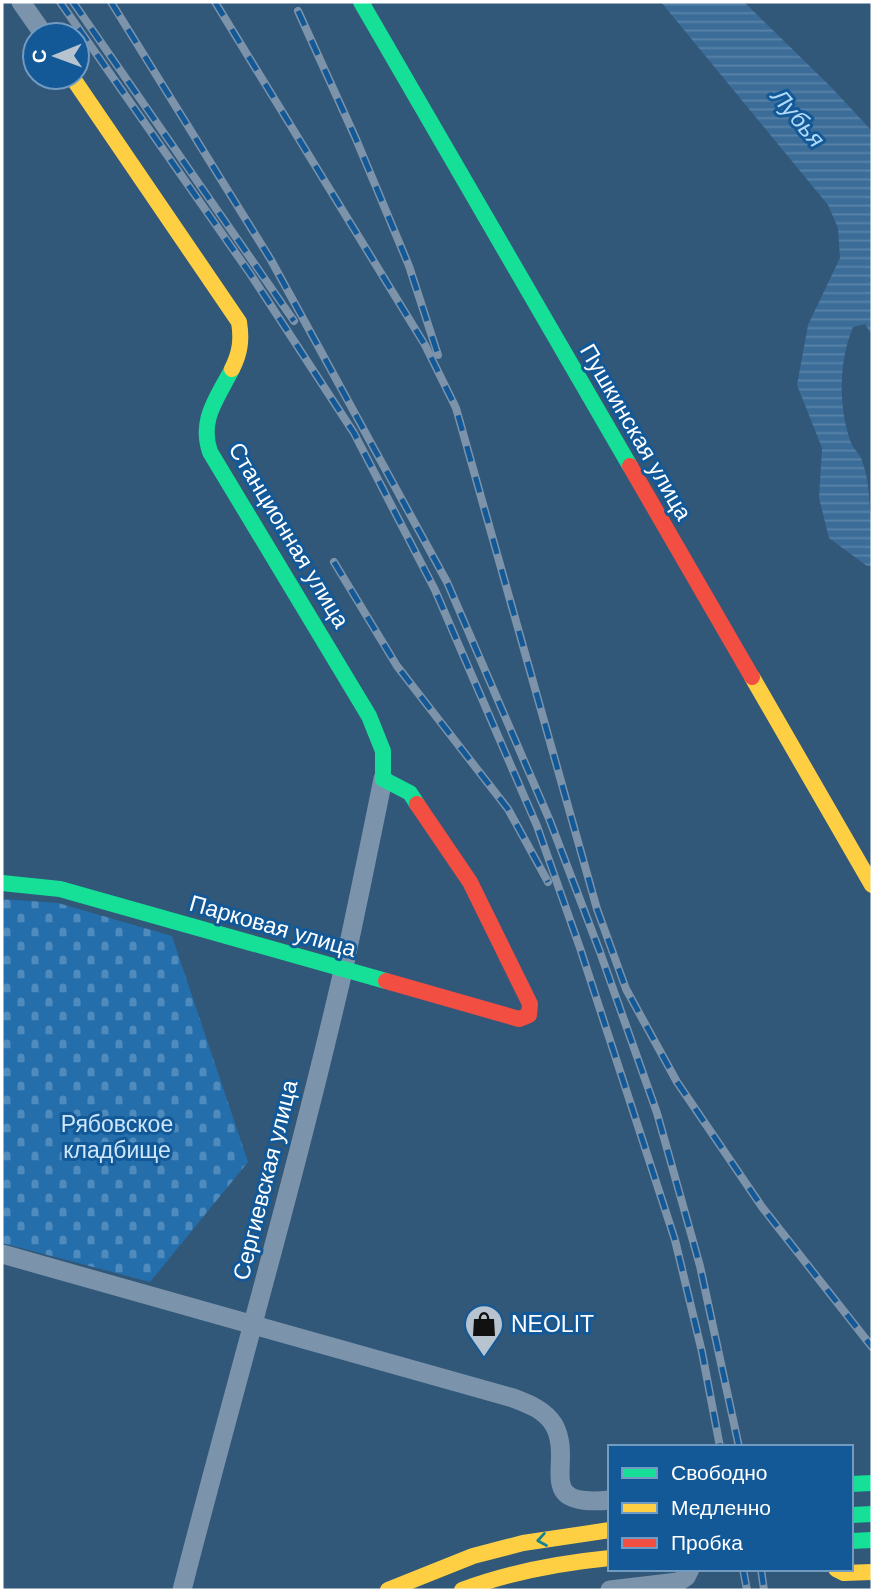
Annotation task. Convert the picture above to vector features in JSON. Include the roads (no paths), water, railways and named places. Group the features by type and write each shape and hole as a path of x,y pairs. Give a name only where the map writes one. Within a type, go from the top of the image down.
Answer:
{"street":[{"path":"21,2 34,21"},
{"name":"Пушкинская улица","path":"361,2 872,885"},
{"name":"Станционная улица","path":"82,91 239,322 242,339 238,357 206,421 205,437 210,452 369,716 383,751 383,779"},
{"name":"Сергиевская улица","path":"182,1590 231,1400 254,1323 343,970 383,779"},
{"name":"Парковая улица","path":"2,883 60,889 519,1019 530,1015 530,1004 470,882 410,793 383,779"},
{"path":"2,1254 254,1323 536,1407 554,1425 559,1444 562,1487 568,1496 578,1501 608,1500"},
{"path":"853,1484 872,1483"},
{"path":"853,1515 872,1514"},
{"path":"388,1590 473,1556 523,1543 608,1530"},
{"path":"853,1541 872,1540"},
{"path":"462,1590 530,1569 608,1558"},
{"path":"610,1590 678,1582 686,1577 689,1571"},
{"path":"840,1571 872,1572"}],"water":[{"name":"Лубья","path":"661,2 744,2 872,131 872,336 865,324 853,327 845,354 842,397 851,443 861,458 867,478 872,514 872,566 867,566 829,538 819,498 822,448 797,385 808,325 840,258 838,228 828,205"}],"railway":[{"path":"60,2 251,275 354,433 435,590 537,826 580,948 675,1240 702,1352 720,1445"},
{"path":"73,2 294,321"},
{"path":"111,2 271,260 447,582 550,821 657,1113 700,1266 739,1445"},
{"path":"215,2 425,345 456,408 597,909 626,989 677,1082 762,1207 872,1347"},
{"path":"298,11 409,266 438,355"},
{"path":"334,562 397,666 508,809 548,882"},
{"path":"743,1571 747,1590"},
{"path":"761,1571 764,1590"}],"place":[{"name":"NEOLIT","path":"484,1358"}],"park label":[{"name":"Рябовское кладбище","path":"117,1137"}]}
